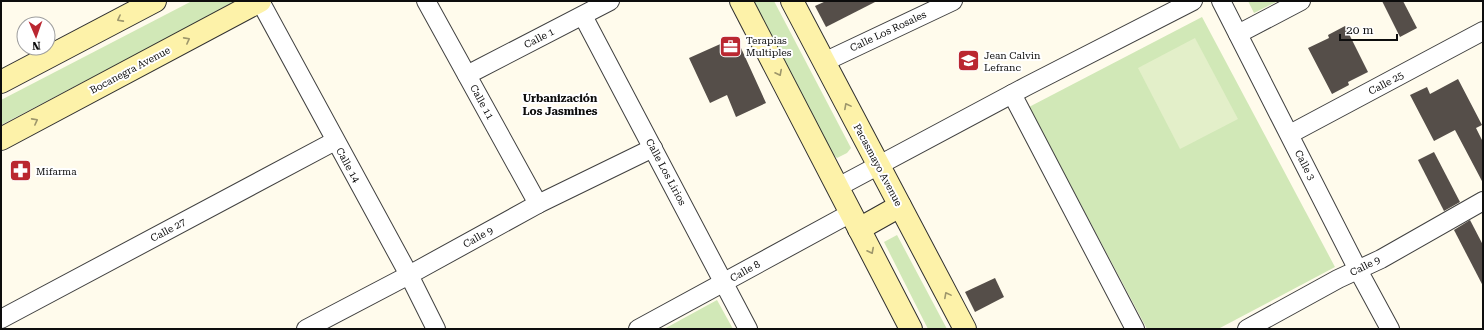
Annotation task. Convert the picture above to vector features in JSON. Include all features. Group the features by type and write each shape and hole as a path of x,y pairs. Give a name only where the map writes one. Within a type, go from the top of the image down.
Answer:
{"main road":[{"path":"1,82 155,1"},
{"name":"Bocanegra Avenue","path":"1,139 260,1"},
{"path":"741,1 911,329"},
{"name":"Pacasmayo Avenue","path":"792,1 966,329"},
{"path":"855,221 900,206"}],"street":[{"name":"Calle 14","path":"260,1 409,275 436,329"},
{"name":"Calle 11","path":"426,1 538,204"},
{"name":"Calle 1","path":"467,75 610,1"},
{"name":"Calle Los Rosales","path":"824,62 953,1"},
{"path":"838,187 878,164 1193,1"},
{"name":"Calle 3","path":"1221,1 1358,270 1390,329"},
{"path":"1238,34 1301,1"},
{"name":"Calle Los Lirios","path":"583,16 748,329"},
{"name":"Calle 25","path":"1290,134 1483,31"},
{"path":"1012,94 1135,329"},
{"name":"Calle 27","path":"4,319 335,141"},
{"name":"Calle 9","path":"306,329 409,275 538,204 653,148"},
{"name":"Calle 9","path":"1247,329 1338,279 1381,259 1483,201"},
{"name":"Calle 8","path":"638,329 704,292 855,221"}],"green space":[{"path":"192,1 234,1 234,3 1,125 1,100"},
{"path":"751,1 774,1 851,148 847,153 837,158 829,151"},
{"path":"1248,1 1278,1 1254,13"},
{"path":"1202,17 1335,267 1218,329 1147,329 1029,107"},
{"path":"1195,38 1238,119 1180,149 1138,68"},
{"path":"897,235 947,329 928,329 884,242"},
{"path":"717,300 733,329 664,329"}],"building":[{"path":"826,1 877,1 826,27 815,6"},
{"path":"1382,1 1403,1 1417,28 1400,37"},
{"path":"1345,26 1368,72 1348,82 1349,85 1332,94 1308,48 1329,38 1328,35"},
{"path":"736,37 766,103 736,117 727,95 710,103 689,58"},
{"path":"1458,79 1482,125 1476,128 1483,142 1483,183 1455,130 1434,141 1410,95 1427,87 1430,94"},
{"path":"1434,152 1460,202 1444,211 1418,160"},
{"path":"1470,220 1483,245 1483,286 1454,230"},
{"path":"995,278 1004,297 975,312 965,292"}],"place":[{"name":"Terapias Multiples","path":"731,46"},
{"name":"Jean Calvin Lefranc","path":"968,61"},
{"name":"Mifarma","path":"21,171"}],"district":[{"name":"Urbanización Los Jasmines","path":"560,104"}]}
